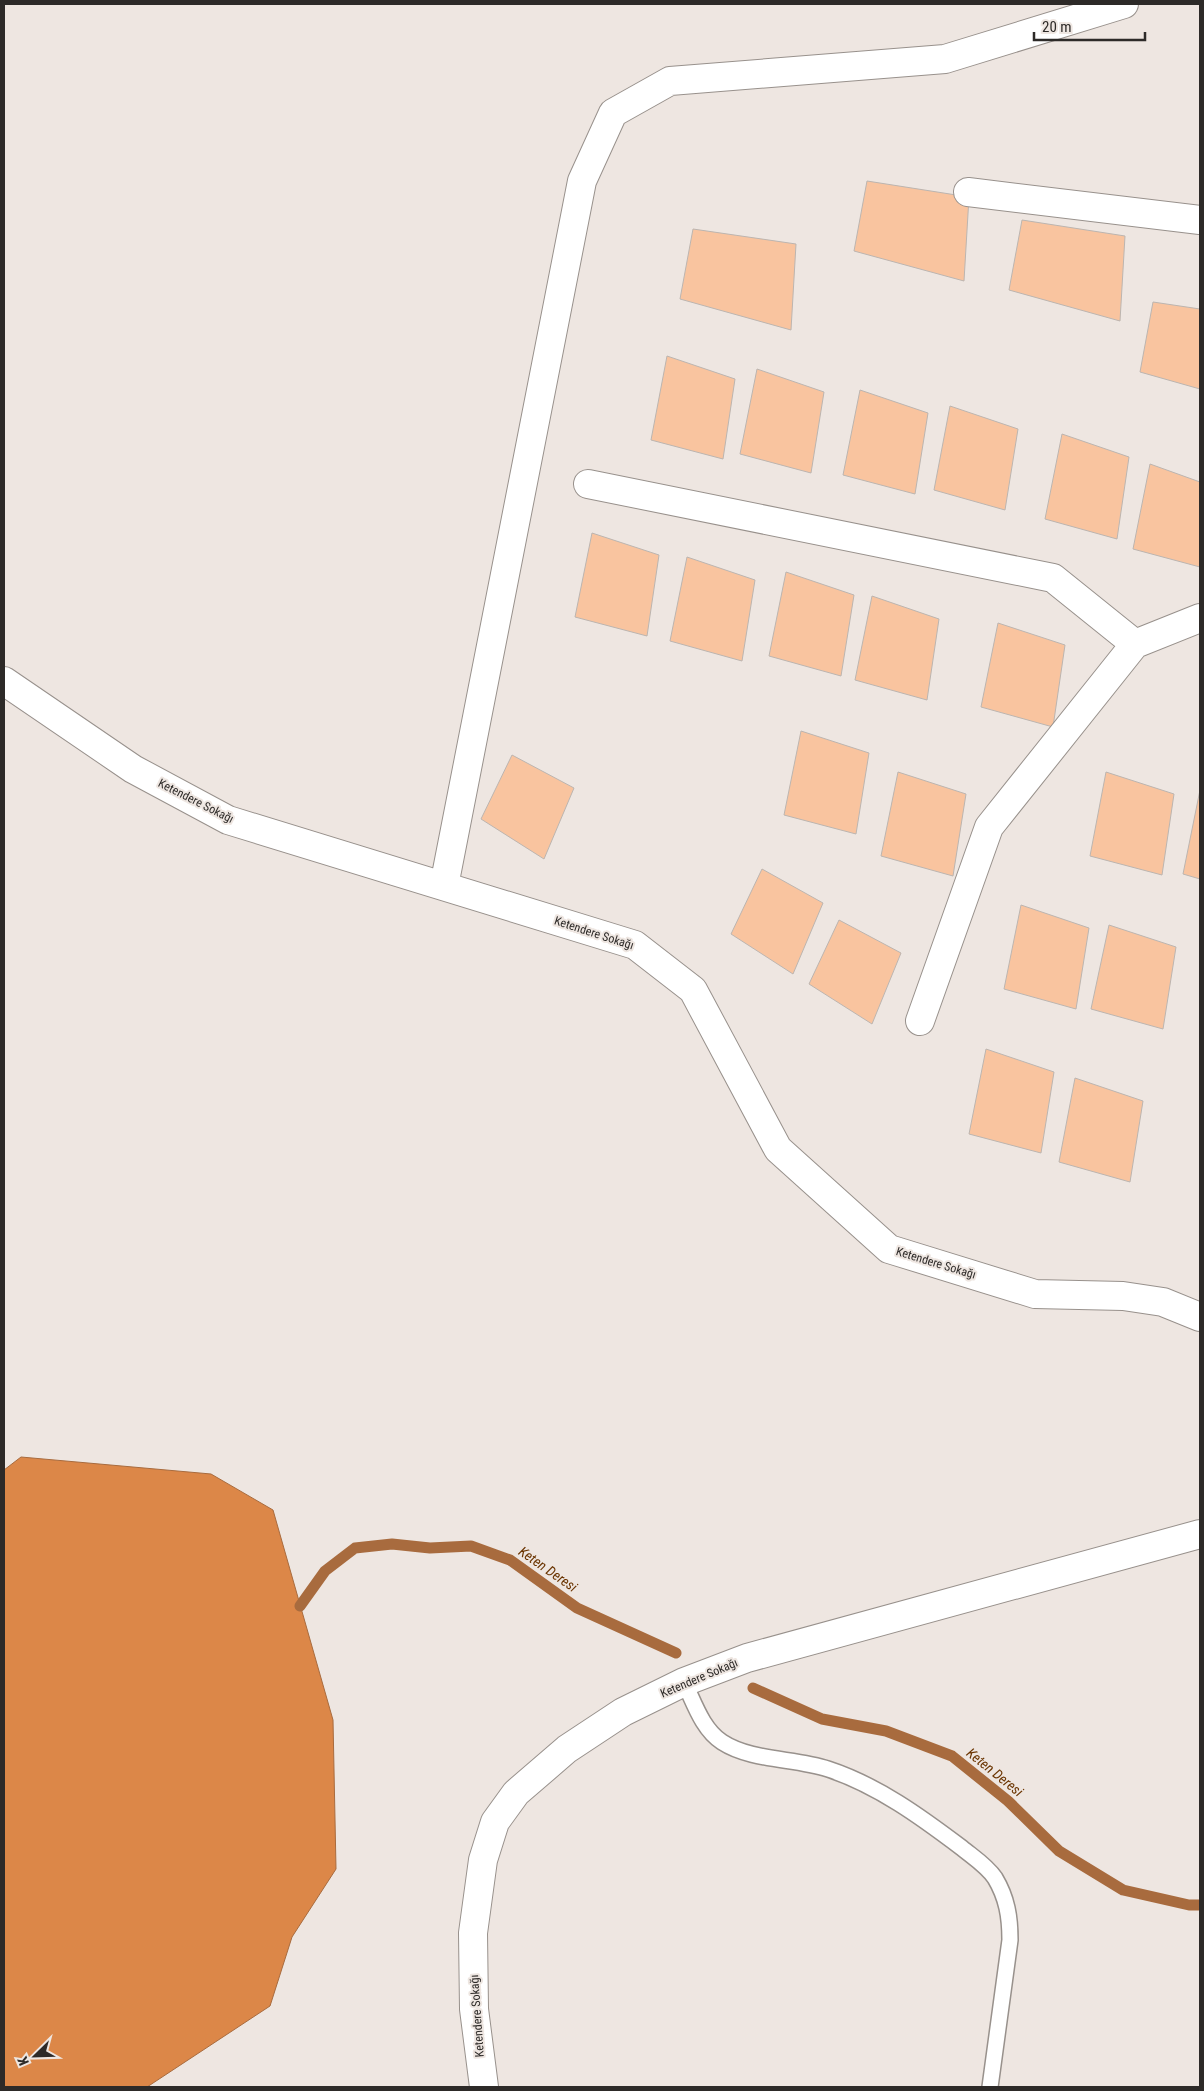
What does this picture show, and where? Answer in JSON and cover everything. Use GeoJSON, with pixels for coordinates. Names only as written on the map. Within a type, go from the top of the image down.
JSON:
{"type":"FeatureCollection","features":[{"type":"Feature","properties":{"kind":"street"},"geometry":{"type":"LineString","coordinates":[[444,886],[582,181],[613,113],[670,81],[945,59],[1124,4]]}},
{"type":"Feature","properties":{"kind":"street"},"geometry":{"type":"LineString","coordinates":[[968,192],[1200,220]]}},
{"type":"Feature","properties":{"kind":"street"},"geometry":{"type":"LineString","coordinates":[[588,484],[1053,578],[1135,644]]}},
{"type":"Feature","properties":{"kind":"street"},"geometry":{"type":"LineString","coordinates":[[920,1021],[989,827],[1135,644],[1200,618]]}},
{"type":"Feature","properties":{"kind":"street","name":"Ketendere Sokağı"},"geometry":{"type":"LineString","coordinates":[[4,681],[133,769],[228,820],[635,945],[693,990],[778,1149],[889,1249],[1035,1294],[1123,1296],[1163,1302],[1200,1317]]}},
{"type":"Feature","properties":{"kind":"street","name":"Ketendere Sokağı"},"geometry":{"type":"LineString","coordinates":[[484,2087],[474,2009],[473,1933],[483,1860],[495,1822],[516,1793],[567,1749],[623,1712],[684,1682],[747,1658],[1200,1534]]}},
{"type":"Feature","properties":{"kind":"lane"},"geometry":{"type":"LineString","coordinates":[[684,1682],[704,1723],[721,1742],[741,1751],[828,1769],[871,1788],[929,1822],[980,1862],[994,1876],[1004,1894],[1010,1916],[1010,1940],[990,2087]]}},
{"type":"Feature","properties":{"kind":"shaded area"},"geometry":{"type":"Polygon","coordinates":[[[21,1457],[211,1474],[273,1510],[333,1720],[336,1869],[292,1937],[270,2006],[147,2087],[4,2087],[4,1470],[21,1457]]]}},
{"type":"Feature","properties":{"kind":"building"},"geometry":{"type":"Polygon","coordinates":[[[867,181],[969,197],[964,281],[854,251],[867,181]]]}},
{"type":"Feature","properties":{"kind":"building"},"geometry":{"type":"Polygon","coordinates":[[[1022,220],[1125,236],[1120,321],[1009,290],[1022,220]]]}},
{"type":"Feature","properties":{"kind":"building"},"geometry":{"type":"Polygon","coordinates":[[[693,229],[796,244],[791,330],[680,299],[693,229]]]}},
{"type":"Feature","properties":{"kind":"building"},"geometry":{"type":"Polygon","coordinates":[[[1153,302],[1200,309],[1200,389],[1140,372],[1153,302]]]}},
{"type":"Feature","properties":{"kind":"building"},"geometry":{"type":"Polygon","coordinates":[[[667,356],[735,379],[723,459],[651,440],[667,356]]]}},
{"type":"Feature","properties":{"kind":"building"},"geometry":{"type":"Polygon","coordinates":[[[757,369],[824,392],[811,473],[740,454],[757,369]]]}},
{"type":"Feature","properties":{"kind":"building"},"geometry":{"type":"Polygon","coordinates":[[[860,390],[928,413],[915,494],[843,475],[860,390]]]}},
{"type":"Feature","properties":{"kind":"building"},"geometry":{"type":"Polygon","coordinates":[[[950,406],[1018,429],[1005,510],[934,490],[950,406]]]}},
{"type":"Feature","properties":{"kind":"building"},"geometry":{"type":"Polygon","coordinates":[[[1062,434],[1129,457],[1117,539],[1045,519],[1062,434]]]}},
{"type":"Feature","properties":{"kind":"building"},"geometry":{"type":"Polygon","coordinates":[[[1150,464],[1200,482],[1200,567],[1133,549],[1150,464]]]}},
{"type":"Feature","properties":{"kind":"building"},"geometry":{"type":"Polygon","coordinates":[[[592,533],[659,555],[647,636],[575,617],[592,533]]]}},
{"type":"Feature","properties":{"kind":"building"},"geometry":{"type":"Polygon","coordinates":[[[687,557],[755,580],[742,661],[670,641],[687,557]]]}},
{"type":"Feature","properties":{"kind":"building"},"geometry":{"type":"Polygon","coordinates":[[[786,572],[854,595],[841,676],[769,656],[786,572]]]}},
{"type":"Feature","properties":{"kind":"building"},"geometry":{"type":"Polygon","coordinates":[[[872,596],[939,619],[927,700],[855,680],[872,596]]]}},
{"type":"Feature","properties":{"kind":"building"},"geometry":{"type":"Polygon","coordinates":[[[998,623],[1065,645],[1053,727],[981,707],[998,623]]]}},
{"type":"Feature","properties":{"kind":"building"},"geometry":{"type":"Polygon","coordinates":[[[801,731],[869,753],[856,834],[784,815],[801,731]]]}},
{"type":"Feature","properties":{"kind":"building"},"geometry":{"type":"Polygon","coordinates":[[[512,755],[574,788],[544,859],[481,819],[512,755]]]}},
{"type":"Feature","properties":{"kind":"building"},"geometry":{"type":"Polygon","coordinates":[[[898,772],[966,794],[953,876],[881,856],[898,772]]]}},
{"type":"Feature","properties":{"kind":"building"},"geometry":{"type":"Polygon","coordinates":[[[1106,772],[1174,794],[1162,875],[1090,856],[1106,772]]]}},
{"type":"Feature","properties":{"kind":"building"},"geometry":{"type":"Polygon","coordinates":[[[1200,790],[1200,879],[1183,874],[1200,790]]]}},
{"type":"Feature","properties":{"kind":"building"},"geometry":{"type":"Polygon","coordinates":[[[762,869],[823,903],[793,974],[731,934],[762,869]]]}},
{"type":"Feature","properties":{"kind":"building"},"geometry":{"type":"Polygon","coordinates":[[[1021,905],[1089,928],[1076,1009],[1004,989],[1021,905]]]}},
{"type":"Feature","properties":{"kind":"building"},"geometry":{"type":"Polygon","coordinates":[[[839,920],[901,953],[872,1024],[809,984],[839,920]]]}},
{"type":"Feature","properties":{"kind":"building"},"geometry":{"type":"Polygon","coordinates":[[[1109,925],[1176,947],[1163,1029],[1091,1009],[1109,925]]]}},
{"type":"Feature","properties":{"kind":"building"},"geometry":{"type":"Polygon","coordinates":[[[986,1049],[1054,1072],[1041,1153],[969,1134],[986,1049]]]}},
{"type":"Feature","properties":{"kind":"building"},"geometry":{"type":"Polygon","coordinates":[[[1075,1078],[1143,1101],[1130,1182],[1059,1162],[1075,1078]]]}},
{"type":"Feature","properties":{"kind":"waterway","name":"Keten Deresi"},"geometry":{"type":"LineString","coordinates":[[300,1606],[325,1571],[355,1548],[392,1544],[430,1548],[471,1546],[510,1560],[577,1608],[676,1653]]}},
{"type":"Feature","properties":{"kind":"waterway","name":"Keten Deresi"},"geometry":{"type":"LineString","coordinates":[[753,1688],[822,1719],[886,1731],[952,1756],[1008,1801],[1059,1851],[1123,1890],[1189,1905],[1200,1905]]}}]}
